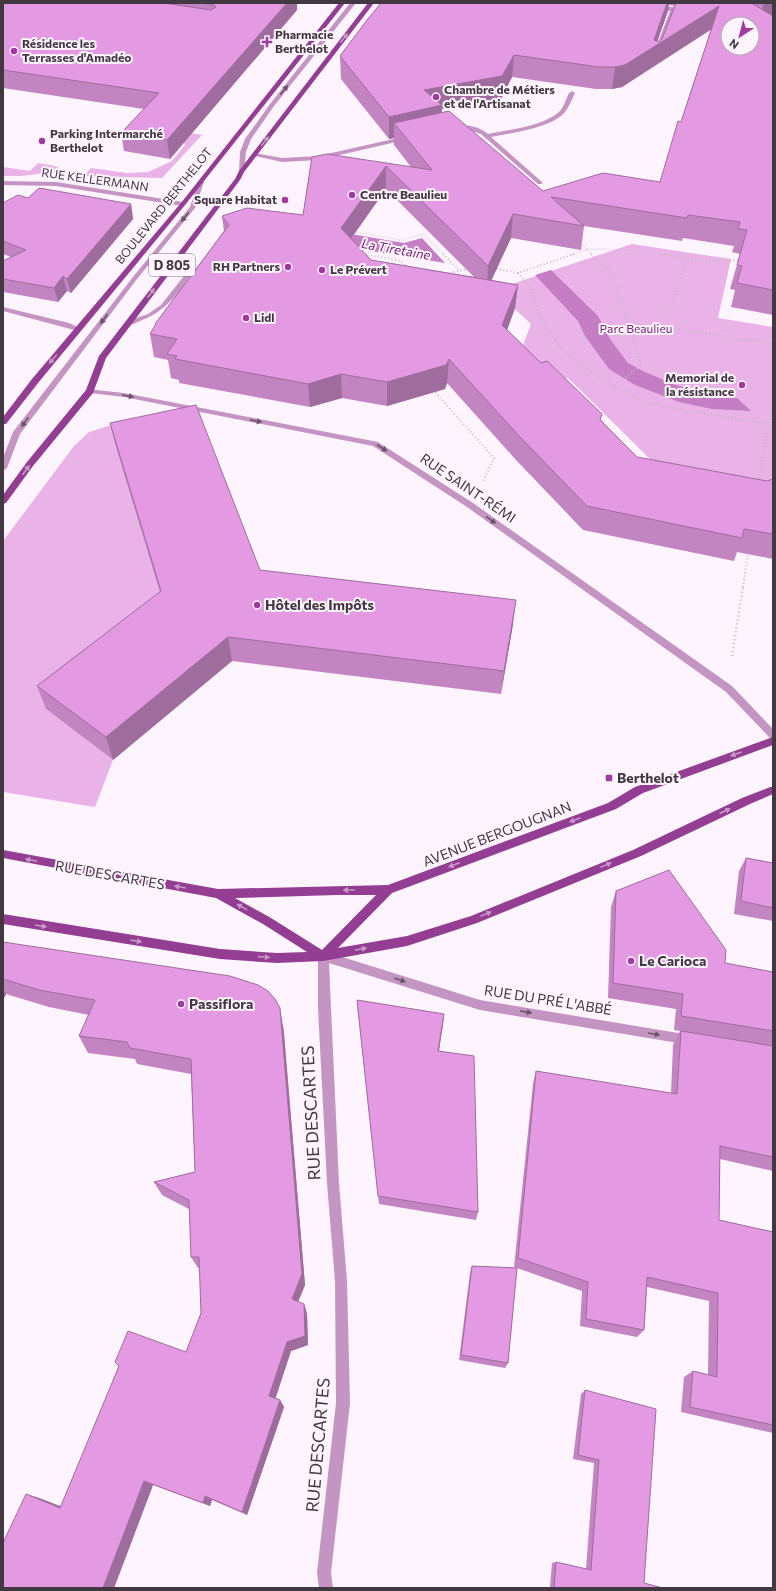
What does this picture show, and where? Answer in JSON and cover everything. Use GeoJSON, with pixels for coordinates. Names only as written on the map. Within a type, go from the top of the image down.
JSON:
{"type":"FeatureCollection","features":[{"type":"Feature","properties":{"kind":"main road","name":"BOULEVARD BERTHELOT"},"geometry":{"type":"LineString","coordinates":[[3,422],[78,329],[201,182],[342,3]]}},
{"type":"Feature","properties":{"kind":"main road","name":"D 805"},"geometry":{"type":"LineString","coordinates":[[3,502],[30,464],[90,391],[102,358],[238,179],[241,172],[371,3]]}},
{"type":"Feature","properties":{"kind":"main road","name":"AVENUE BERGOUGNAN"},"geometry":{"type":"LineString","coordinates":[[218,894],[388,890],[612,806],[639,790],[773,741]]}},
{"type":"Feature","properties":{"kind":"main road"},"geometry":{"type":"LineString","coordinates":[[3,920],[220,954],[277,958],[323,956],[408,941],[473,920],[637,852],[773,790]]}},
{"type":"Feature","properties":{"kind":"main road","name":"RUE DESCARTES"},"geometry":{"type":"LineString","coordinates":[[3,854],[218,894]]}},
{"type":"Feature","properties":{"kind":"main road"},"geometry":{"type":"LineString","coordinates":[[323,956],[388,890]]}},
{"type":"Feature","properties":{"kind":"main road"},"geometry":{"type":"LineString","coordinates":[[218,894],[267,921],[323,956]]}},
{"type":"Feature","properties":{"kind":"street"},"geometry":{"type":"LineString","coordinates":[[241,172],[243,152],[248,139],[272,105],[353,3]]}},
{"type":"Feature","properties":{"kind":"street"},"geometry":{"type":"LineString","coordinates":[[633,3],[696,13]]}},
{"type":"Feature","properties":{"kind":"street"},"geometry":{"type":"LineString","coordinates":[[654,61],[673,10]]}},
{"type":"Feature","properties":{"kind":"street"},"geometry":{"type":"LineString","coordinates":[[488,136],[539,124],[554,118],[562,113],[572,92]]}},
{"type":"Feature","properties":{"kind":"street"},"geometry":{"type":"LineString","coordinates":[[450,129],[463,127],[473,128],[488,136],[540,183]]}},
{"type":"Feature","properties":{"kind":"street"},"geometry":{"type":"LineString","coordinates":[[254,155],[282,160],[318,158],[414,136]]}},
{"type":"Feature","properties":{"kind":"street"},"geometry":{"type":"LineString","coordinates":[[3,468],[16,434],[135,278],[193,207],[201,182]]}},
{"type":"Feature","properties":{"kind":"street","name":"RUE KELLERMANN"},"geometry":{"type":"LineString","coordinates":[[3,183],[56,184],[183,204]]}},
{"type":"Feature","properties":{"kind":"street"},"geometry":{"type":"LineString","coordinates":[[128,324],[150,315],[163,306],[189,273]]}},
{"type":"Feature","properties":{"kind":"street"},"geometry":{"type":"LineString","coordinates":[[3,309],[66,324],[78,329]]}},
{"type":"Feature","properties":{"kind":"street","name":"RUE SAINT-RÉMI"},"geometry":{"type":"LineString","coordinates":[[90,391],[130,396],[375,444],[470,505],[729,688],[773,735]]}},
{"type":"Feature","properties":{"kind":"street","name":"RUE DU PRÉ L'ABBÉ"},"geometry":{"type":"LineString","coordinates":[[323,956],[480,1005],[704,1042]]}},
{"type":"Feature","properties":{"kind":"street","name":"RUE DESCARTES"},"geometry":{"type":"LineString","coordinates":[[323,956],[324,1008],[333,1183],[341,1281],[343,1403],[324,1573],[326,1588]]}},
{"type":"Feature","properties":{"kind":"path"},"geometry":{"type":"LineString","coordinates":[[349,231],[402,240]]}},
{"type":"Feature","properties":{"kind":"path"},"geometry":{"type":"LineString","coordinates":[[401,272],[408,270],[402,261],[357,253],[423,234],[460,271]]}},
{"type":"Feature","properties":{"kind":"path"},"geometry":{"type":"LineString","coordinates":[[575,239],[612,274],[618,288],[641,366],[613,386]]}},
{"type":"Feature","properties":{"kind":"path"},"geometry":{"type":"LineString","coordinates":[[492,268],[518,273],[586,249],[642,250],[708,261],[746,260]]}},
{"type":"Feature","properties":{"kind":"path"},"geometry":{"type":"LineString","coordinates":[[686,257],[667,326],[773,344]]}},
{"type":"Feature","properties":{"kind":"path"},"geometry":{"type":"LineString","coordinates":[[441,276],[472,267]]}},
{"type":"Feature","properties":{"kind":"path"},"geometry":{"type":"LineString","coordinates":[[518,273],[532,290],[541,321],[564,352],[604,381],[653,404],[689,412],[725,416],[768,424]]}},
{"type":"Feature","properties":{"kind":"path"},"geometry":{"type":"LineString","coordinates":[[429,385],[494,458],[470,505]]}},
{"type":"Feature","properties":{"kind":"path"},"geometry":{"type":"LineString","coordinates":[[758,486],[768,424],[773,409]]}},
{"type":"Feature","properties":{"kind":"path"},"geometry":{"type":"LineString","coordinates":[[729,688],[730,664],[749,547]]}},
{"type":"Feature","properties":{"kind":"green space"},"geometry":{"type":"Polygon","coordinates":[[[166,129],[202,135],[162,178],[87,176],[87,172],[91,168],[127,173],[148,172],[172,161],[185,145],[180,135],[166,129]]]}},
{"type":"Feature","properties":{"kind":"green space"},"geometry":{"type":"Polygon","coordinates":[[[38,163],[59,168],[55,172],[21,176],[3,176],[3,167],[30,171],[38,163]]]}},
{"type":"Feature","properties":{"kind":"green space","name":"Parc Beaulieu"},"geometry":{"type":"Polygon","coordinates":[[[632,244],[731,259],[718,318],[773,327],[773,483],[653,462],[568,378],[544,385],[510,380],[531,324],[494,290],[632,244]]]}},
{"type":"Feature","properties":{"kind":"green space"},"geometry":{"type":"Polygon","coordinates":[[[118,423],[167,615],[46,709],[113,760],[95,807],[3,792],[3,541],[74,446],[89,432],[118,423]]]}},
{"type":"Feature","properties":{"kind":"water","name":"La Tiretaine"},"geometry":{"type":"Polygon","coordinates":[[[345,233],[404,243],[422,238],[445,263],[403,256],[398,251],[387,254],[361,249],[345,233]]]}},
{"type":"Feature","properties":{"kind":"water"},"geometry":{"type":"Polygon","coordinates":[[[551,270],[598,316],[610,339],[628,363],[673,384],[708,395],[737,398],[751,411],[712,409],[679,402],[635,385],[609,369],[585,336],[578,321],[535,275],[551,270]]]}},
{"type":"Feature","properties":{"kind":"building"},"geometry":{"type":"Polygon","coordinates":[[[3,3],[164,3],[211,10],[216,7],[214,5],[201,3],[287,3],[167,140],[121,133],[159,93],[3,70],[3,3]]]}},
{"type":"Feature","properties":{"kind":"building"},"geometry":{"type":"Polygon","coordinates":[[[381,3],[667,3],[654,40],[659,42],[662,39],[676,3],[751,3],[773,16],[773,290],[737,283],[742,266],[737,265],[747,230],[738,229],[740,222],[688,215],[687,218],[551,197],[584,226],[513,214],[488,266],[386,166],[341,228],[371,260],[518,285],[502,325],[541,363],[547,361],[602,414],[600,420],[637,457],[767,481],[773,479],[773,534],[744,529],[742,538],[587,506],[520,437],[449,359],[446,365],[387,382],[341,374],[308,384],[175,359],[177,356],[167,354],[177,339],[150,334],[155,324],[229,225],[222,216],[247,208],[303,215],[312,157],[327,154],[432,170],[394,123],[449,111],[543,191],[603,173],[660,182],[678,121],[681,122],[719,6],[625,65],[615,67],[599,67],[514,55],[502,76],[424,90],[442,105],[389,117],[340,56],[381,3]]]}},
{"type":"Feature","properties":{"kind":"building"},"geometry":{"type":"Polygon","coordinates":[[[39,188],[131,204],[67,279],[63,276],[54,288],[3,279],[3,261],[26,250],[3,241],[3,203],[18,195],[28,198],[39,188]]]}},
{"type":"Feature","properties":{"kind":"building","name":"Hôtel des Impôts"},"geometry":{"type":"Polygon","coordinates":[[[196,405],[260,570],[516,600],[504,671],[228,637],[106,737],[37,686],[161,591],[110,423],[196,405]]]}},
{"type":"Feature","properties":{"kind":"building"},"geometry":{"type":"Polygon","coordinates":[[[746,858],[773,863],[773,908],[741,901],[746,858]]]}},
{"type":"Feature","properties":{"kind":"building"},"geometry":{"type":"Polygon","coordinates":[[[669,870],[726,950],[725,963],[773,972],[773,1031],[681,1016],[683,994],[613,983],[616,891],[669,870]]]}},
{"type":"Feature","properties":{"kind":"building"},"geometry":{"type":"Polygon","coordinates":[[[3,942],[230,976],[258,985],[268,991],[280,1008],[302,1274],[292,1299],[304,1304],[305,1336],[287,1342],[269,1396],[280,1400],[242,1512],[205,1496],[203,1503],[144,1481],[103,1588],[3,1588],[3,1543],[26,1494],[60,1508],[119,1366],[115,1362],[128,1331],[186,1352],[201,1313],[199,1257],[191,1257],[189,1200],[154,1182],[195,1172],[191,1059],[130,1048],[127,1042],[79,1036],[95,1000],[39,990],[3,979],[3,942]]]}},
{"type":"Feature","properties":{"kind":"building"},"geometry":{"type":"Polygon","coordinates":[[[357,1000],[444,1014],[438,1051],[474,1056],[478,1212],[378,1196],[357,1000]]]}},
{"type":"Feature","properties":{"kind":"building"},"geometry":{"type":"Polygon","coordinates":[[[681,1031],[773,1046],[773,1157],[720,1146],[719,1220],[773,1232],[773,1425],[690,1407],[693,1371],[717,1377],[718,1293],[647,1277],[644,1330],[586,1319],[588,1282],[518,1258],[536,1071],[677,1094],[681,1031]]]}},
{"type":"Feature","properties":{"kind":"building"},"geometry":{"type":"Polygon","coordinates":[[[472,1266],[517,1268],[508,1363],[461,1355],[472,1266]]]}},
{"type":"Feature","properties":{"kind":"building"},"geometry":{"type":"Polygon","coordinates":[[[585,1390],[656,1409],[644,1583],[663,1588],[554,1588],[556,1562],[591,1570],[599,1460],[578,1455],[585,1390]]]}},
{"type":"Feature","properties":{"kind":"place","name":"Pharmacie Berthelot"},"geometry":{"type":"Point","coordinates":[267,42]}},
{"type":"Feature","properties":{"kind":"place","name":"Résidence les Terrasses d'Amadéo"},"geometry":{"type":"Point","coordinates":[14,51]}},
{"type":"Feature","properties":{"kind":"place","name":"Chambre de Métiers et de l'Artisanat"},"geometry":{"type":"Point","coordinates":[436,97]}},
{"type":"Feature","properties":{"kind":"place","name":"Parking Intermarché Berthelot"},"geometry":{"type":"Point","coordinates":[42,141]}},
{"type":"Feature","properties":{"kind":"place","name":"Centre Beaulieu"},"geometry":{"type":"Point","coordinates":[352,195]}},
{"type":"Feature","properties":{"kind":"place","name":"Square Habitat"},"geometry":{"type":"Point","coordinates":[285,200]}},
{"type":"Feature","properties":{"kind":"place","name":"RH Partners"},"geometry":{"type":"Point","coordinates":[288,267]}},
{"type":"Feature","properties":{"kind":"place","name":"Le Prévert"},"geometry":{"type":"Point","coordinates":[322,270]}},
{"type":"Feature","properties":{"kind":"place","name":"Lidl"},"geometry":{"type":"Point","coordinates":[246,318]}},
{"type":"Feature","properties":{"kind":"place","name":"Memorial de la résistance"},"geometry":{"type":"Point","coordinates":[742,385]}},
{"type":"Feature","properties":{"kind":"place","name":"Hôtel des Impôts"},"geometry":{"type":"Point","coordinates":[257,605]}},
{"type":"Feature","properties":{"kind":"place","name":"Berthelot"},"geometry":{"type":"Point","coordinates":[609,778]}},
{"type":"Feature","properties":{"kind":"place","name":"Le Carioca"},"geometry":{"type":"Point","coordinates":[631,961]}},
{"type":"Feature","properties":{"kind":"place","name":"Passiflora"},"geometry":{"type":"Point","coordinates":[181,1004]}}]}
